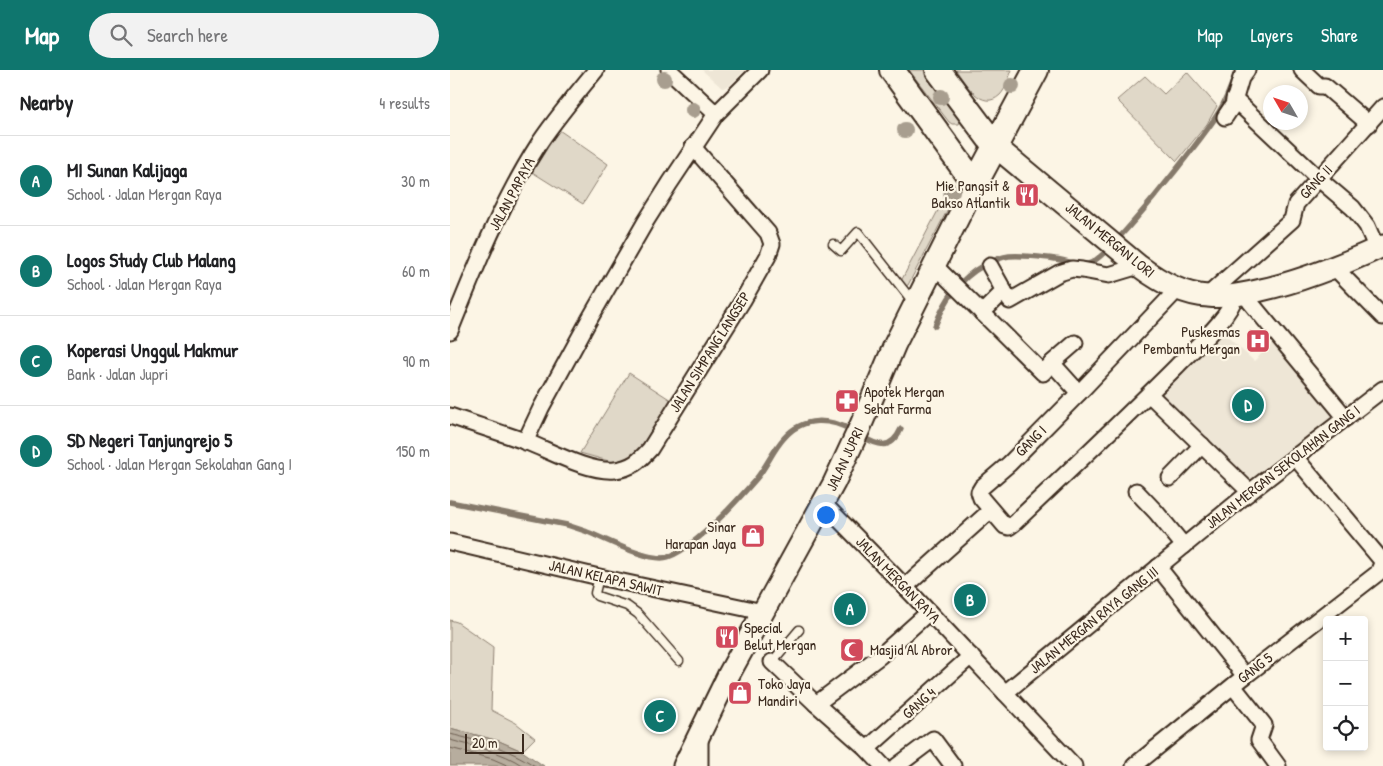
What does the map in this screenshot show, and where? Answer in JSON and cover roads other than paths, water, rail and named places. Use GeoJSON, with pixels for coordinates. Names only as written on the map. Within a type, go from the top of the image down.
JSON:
{"type":"FeatureCollection","features":[{"type":"Feature","properties":{"kind":"main road"},"geometry":{"type":"LineString","coordinates":[[892,70],[975,184]]}},
{"type":"Feature","properties":{"kind":"main road"},"geometry":{"type":"LineString","coordinates":[[938,70],[995,146]]}},
{"type":"Feature","properties":{"kind":"main road","name":"JALAN JUPRI"},"geometry":{"type":"LineString","coordinates":[[684,766],[729,674],[823,503],[857,434],[889,357],[934,265],[1036,70]]}},
{"type":"Feature","properties":{"kind":"main road","name":"JALAN MERGAN LORI"},"geometry":{"type":"LineString","coordinates":[[995,146],[1139,266],[1178,289],[1208,296],[1240,295],[1285,285],[1380,247]]}},
{"type":"Feature","properties":{"kind":"street","name":"JALAN PAPAYA"},"geometry":{"type":"LineString","coordinates":[[450,330],[488,240],[514,187],[541,142],[571,100],[596,70]]}},
{"type":"Feature","properties":{"kind":"street"},"geometry":{"type":"LineString","coordinates":[[669,70],[716,114]]}},
{"type":"Feature","properties":{"kind":"street"},"geometry":{"type":"LineString","coordinates":[[525,442],[541,408],[646,220],[716,114],[760,70]]}},
{"type":"Feature","properties":{"kind":"street"},"geometry":{"type":"LineString","coordinates":[[1225,117],[1233,105],[1241,78],[1247,70]]}},
{"type":"Feature","properties":{"kind":"street"},"geometry":{"type":"LineString","coordinates":[[1302,70],[1319,86],[1325,86],[1369,124]]}},
{"type":"Feature","properties":{"kind":"street"},"geometry":{"type":"LineString","coordinates":[[1234,99],[1319,179],[1353,208],[1380,247]]}},
{"type":"Feature","properties":{"kind":"street","name":"GANG II"},"geometry":{"type":"LineString","coordinates":[[1208,296],[1292,220],[1296,204],[1383,107]]}},
{"type":"Feature","properties":{"kind":"street","name":"JALAN SIMPANG LANGSEP"},"geometry":{"type":"LineString","coordinates":[[450,416],[602,470],[614,470],[639,462],[650,449],[743,300],[768,256],[772,244],[768,233],[693,147]]}},
{"type":"Feature","properties":{"kind":"street"},"geometry":{"type":"LineString","coordinates":[[934,265],[1043,373],[1075,343]]}},
{"type":"Feature","properties":{"kind":"street"},"geometry":{"type":"LineString","coordinates":[[990,266],[1010,301],[1059,273],[1072,269],[1109,275],[1139,266]]}},
{"type":"Feature","properties":{"kind":"street"},"geometry":{"type":"LineString","coordinates":[[1334,266],[1383,317]]}},
{"type":"Feature","properties":{"kind":"street","name":"GANG I"},"geometry":{"type":"LineString","coordinates":[[1149,394],[1009,527],[981,498],[979,492],[982,486],[1008,464],[1079,393],[1178,289]]}},
{"type":"Feature","properties":{"kind":"street"},"geometry":{"type":"LineString","coordinates":[[982,313],[1004,291]]}},
{"type":"Feature","properties":{"kind":"street"},"geometry":{"type":"LineString","coordinates":[[1250,492],[1149,394],[1214,328],[1240,295],[1251,303],[1346,418]]}},
{"type":"Feature","properties":{"kind":"street"},"geometry":{"type":"LineString","coordinates":[[1052,364],[1079,393]]}},
{"type":"Feature","properties":{"kind":"street","name":"JALAN MERGAN SEKOLAHAN GANG I"},"geometry":{"type":"LineString","coordinates":[[1184,546],[1250,492],[1383,389]]}},
{"type":"Feature","properties":{"kind":"street"},"geometry":{"type":"LineString","coordinates":[[1170,478],[1202,445]]}},
{"type":"Feature","properties":{"kind":"street"},"geometry":{"type":"LineString","coordinates":[[1295,457],[1382,565]]}},
{"type":"Feature","properties":{"kind":"street"},"geometry":{"type":"LineString","coordinates":[[1136,491],[1184,546]]}},
{"type":"Feature","properties":{"kind":"street","name":"JALAN MERGAN RAYA"},"geometry":{"type":"LineString","coordinates":[[823,503],[971,656],[1073,766]]}},
{"type":"Feature","properties":{"kind":"street"},"geometry":{"type":"LineString","coordinates":[[905,587],[991,510]]}},
{"type":"Feature","properties":{"kind":"street","name":"JALAN KELAPA SAWIT"},"geometry":{"type":"LineString","coordinates":[[450,542],[599,577],[763,612]]}},
{"type":"Feature","properties":{"kind":"street","name":"JALAN MERGAN RAYA GANG III"},"geometry":{"type":"LineString","coordinates":[[1005,693],[1184,546]]}},
{"type":"Feature","properties":{"kind":"street","name":"GANG 5"},"geometry":{"type":"LineString","coordinates":[[1134,766],[1382,565]]}},
{"type":"Feature","properties":{"kind":"street"},"geometry":{"type":"LineString","coordinates":[[1158,567],[1245,676]]}},
{"type":"Feature","properties":{"kind":"street"},"geometry":{"type":"LineString","coordinates":[[816,704],[880,656],[929,612]]}},
{"type":"Feature","properties":{"kind":"street","name":"GANG 4"},"geometry":{"type":"LineString","coordinates":[[867,749],[971,656]]}},
{"type":"Feature","properties":{"kind":"street"},"geometry":{"type":"LineString","coordinates":[[772,662],[883,766]]}},
{"type":"Feature","properties":{"kind":"street"},"geometry":{"type":"LineString","coordinates":[[1233,686],[1264,725],[1260,740],[1278,766]]}},
{"type":"Feature","properties":{"kind":"street"},"geometry":{"type":"LineString","coordinates":[[700,766],[701,731]]}},
{"type":"Feature","properties":{"kind":"street"},"geometry":{"type":"LineString","coordinates":[[897,766],[933,739],[953,766]]}},
{"type":"Feature","properties":{"kind":"lane"},"geometry":{"type":"LineString","coordinates":[[833,244],[841,252],[858,232],[915,304]]}},
{"type":"Feature","properties":{"kind":"lane"},"geometry":{"type":"LineString","coordinates":[[599,577],[597,596],[627,606],[638,614],[679,661]]}},
{"type":"Feature","properties":{"kind":"lane"},"geometry":{"type":"LineString","coordinates":[[772,662],[799,630]]}},
{"type":"Feature","properties":{"kind":"water"},"geometry":{"type":"Polygon","coordinates":[[[450,728],[499,741],[522,751],[544,766],[450,766],[450,728]]]}},
{"type":"Feature","properties":{"kind":"waterway"},"geometry":{"type":"LineString","coordinates":[[935,326],[943,307],[960,284],[984,265],[1002,257],[1050,258],[1076,264],[1088,264],[1099,258],[1156,195],[1210,125],[1224,102],[1237,70]]}},
{"type":"Feature","properties":{"kind":"waterway"},"geometry":{"type":"LineString","coordinates":[[450,502],[567,525],[638,553],[660,558],[668,557],[691,544],[727,511],[756,479],[780,443],[791,431],[817,421],[835,424],[853,431]]}},
{"type":"Feature","properties":{"kind":"waterway"},"geometry":{"type":"LineString","coordinates":[[861,436],[878,444],[888,444],[893,441],[901,429]]}},
{"type":"Feature","properties":{"kind":"place","name":"Mie Pangsit & Bakso Atlantik"},"geometry":{"type":"Point","coordinates":[1027,195]}},
{"type":"Feature","properties":{"kind":"place","name":"Puskesmas Pembantu Mergan"},"geometry":{"type":"Point","coordinates":[1258,341]}},
{"type":"Feature","properties":{"kind":"place","name":"Apotek Mergan Sehat Farma"},"geometry":{"type":"Point","coordinates":[847,401]}},
{"type":"Feature","properties":{"kind":"place","name":"SD Negeri Tanjungrejo 5"},"geometry":{"type":"Point","coordinates":[1248,405]}},
{"type":"Feature","properties":{"kind":"place","name":"Sinar Harapan Jaya"},"geometry":{"type":"Point","coordinates":[753,536]}},
{"type":"Feature","properties":{"kind":"place","name":"Logos Study Club Malang"},"geometry":{"type":"Point","coordinates":[970,600]}},
{"type":"Feature","properties":{"kind":"place","name":"MI Sunan Kalijaga"},"geometry":{"type":"Point","coordinates":[850,609]}},
{"type":"Feature","properties":{"kind":"place","name":"Special Belut Mergan"},"geometry":{"type":"Point","coordinates":[727,637]}},
{"type":"Feature","properties":{"kind":"place","name":"Masjid Al Abror"},"geometry":{"type":"Point","coordinates":[852,650]}},
{"type":"Feature","properties":{"kind":"place","name":"Toko Jaya Mandiri"},"geometry":{"type":"Point","coordinates":[740,693]}},
{"type":"Feature","properties":{"kind":"place","name":"Koperasi Unggul Makmur"},"geometry":{"type":"Point","coordinates":[660,716]}}]}
